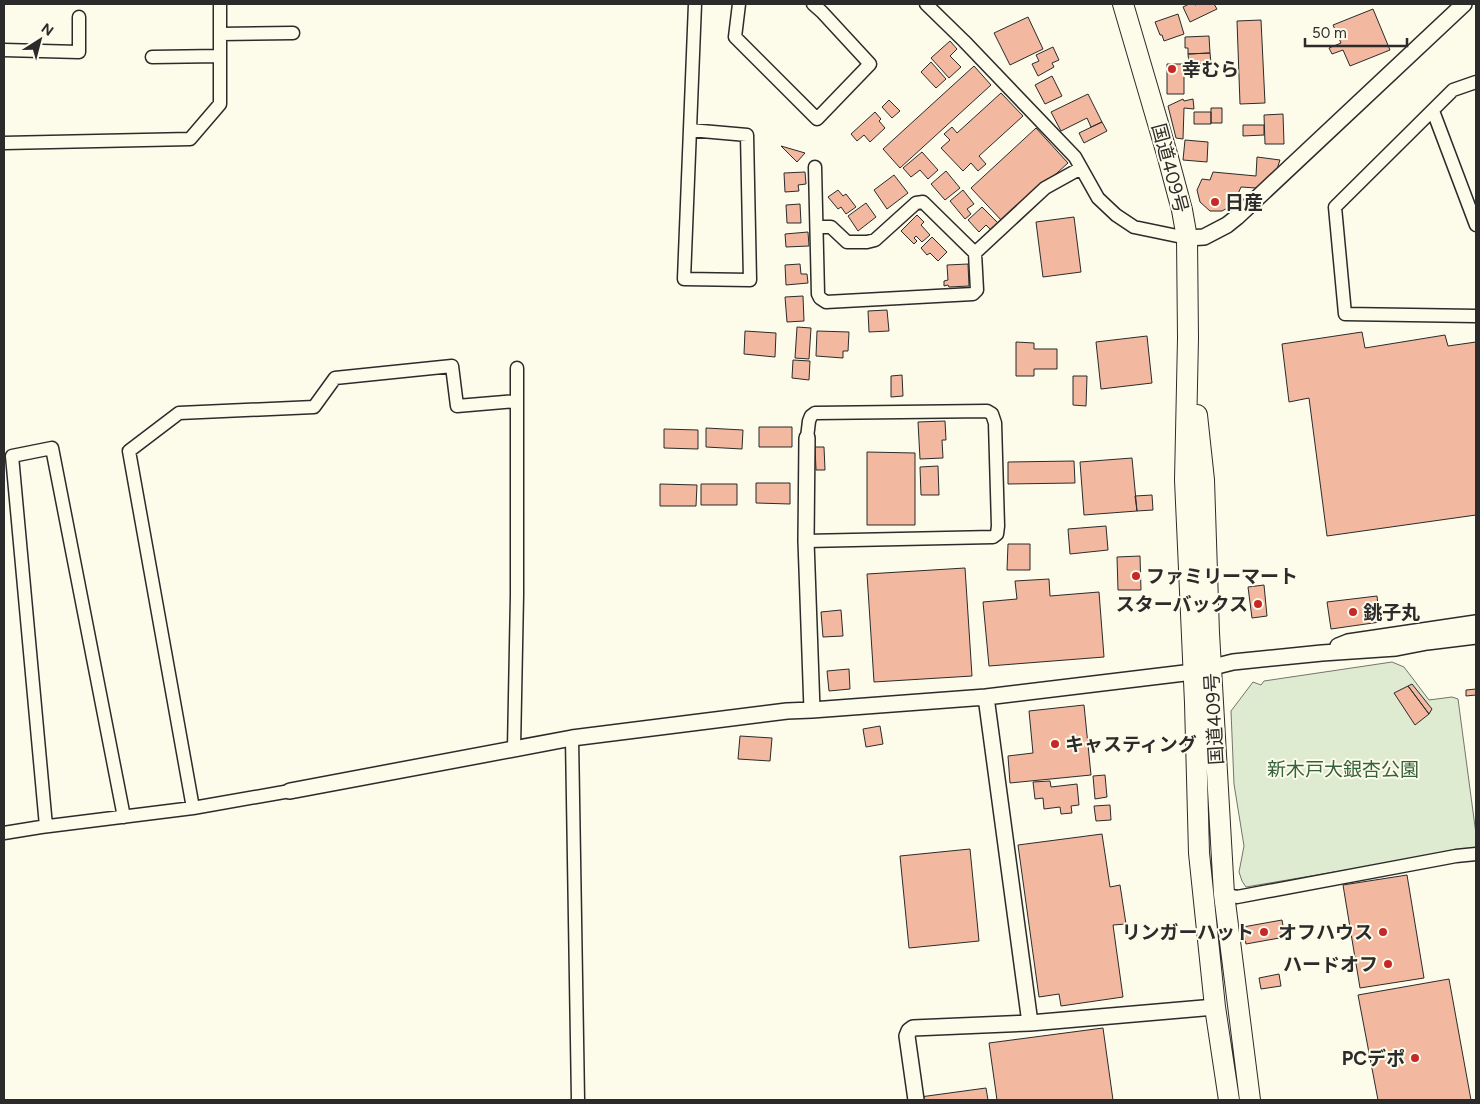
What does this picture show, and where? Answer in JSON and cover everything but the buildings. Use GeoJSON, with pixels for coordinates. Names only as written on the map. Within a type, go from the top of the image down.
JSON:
{"type":"FeatureCollection","features":[{"type":"Feature","properties":{"kind":"highway","name":"国道409号"},"geometry":{"type":"LineString","coordinates":[[1123,4],[1167,154],[1182,210],[1187,238],[1188,338],[1204,480],[1199,853],[1215,1008],[1229,1100]]}},
{"type":"Feature","properties":{"kind":"highway","name":"国道409号"},"geometry":{"type":"LineString","coordinates":[[1202,670],[1224,894],[1250,1100]]}},
{"type":"Feature","properties":{"kind":"street"},"geometry":{"type":"LineString","coordinates":[[4,143],[190,138],[220,104],[220,4]]}},
{"type":"Feature","properties":{"kind":"street"},"geometry":{"type":"LineString","coordinates":[[690,130],[747,135],[750,280],[684,279],[695,4]]}},
{"type":"Feature","properties":{"kind":"street"},"geometry":{"type":"LineString","coordinates":[[738,4],[735,38],[817,119],[870,64],[822,6]]}},
{"type":"Feature","properties":{"kind":"street"},"geometry":{"type":"LineString","coordinates":[[926,4],[964,40],[1075,157],[1098,198],[1116,216],[1134,227],[1187,238],[1204,237],[1237,218],[1464,4]]}},
{"type":"Feature","properties":{"kind":"street"},"geometry":{"type":"LineString","coordinates":[[4,50],[79,52],[79,17]]}},
{"type":"Feature","properties":{"kind":"street"},"geometry":{"type":"LineString","coordinates":[[220,34],[293,32]]}},
{"type":"Feature","properties":{"kind":"street"},"geometry":{"type":"LineString","coordinates":[[152,57],[220,56]]}},
{"type":"Feature","properties":{"kind":"street"},"geometry":{"type":"LineString","coordinates":[[1476,82],[1453,90],[1335,207],[1344,314],[1476,316]]}},
{"type":"Feature","properties":{"kind":"street"},"geometry":{"type":"LineString","coordinates":[[1433,111],[1476,225]]}},
{"type":"Feature","properties":{"kind":"street"},"geometry":{"type":"LineString","coordinates":[[815,167],[818,294],[820,298],[826,302],[973,294],[978,290],[974,253],[924,202],[916,203],[875,240],[867,242],[847,242],[831,227],[817,227]]}},
{"type":"Feature","properties":{"kind":"street"},"geometry":{"type":"LineString","coordinates":[[974,253],[1045,188],[1081,168]]}},
{"type":"Feature","properties":{"kind":"street"},"geometry":{"type":"LineString","coordinates":[[193,808],[129,451],[179,413],[314,407],[335,378],[452,366],[457,406],[517,400]]}},
{"type":"Feature","properties":{"kind":"street"},"geometry":{"type":"LineString","coordinates":[[514,748],[517,586],[517,368]]}},
{"type":"Feature","properties":{"kind":"street"},"geometry":{"type":"LineString","coordinates":[[806,541],[993,537],[998,526],[995,423],[992,414],[987,411],[815,414],[811,416],[807,438],[806,541],[812,710]]}},
{"type":"Feature","properties":{"kind":"street"},"geometry":{"type":"LineString","coordinates":[[46,826],[12,456],[52,448],[124,817]]}},
{"type":"Feature","properties":{"kind":"street"},"geometry":{"type":"LineString","coordinates":[[1322,653],[1348,642],[1476,623]]}},
{"type":"Feature","properties":{"kind":"street"},"geometry":{"type":"LineString","coordinates":[[4,833],[193,808],[572,738],[787,711],[986,696],[1202,670],[1233,662],[1396,648],[1476,636]]}},
{"type":"Feature","properties":{"kind":"street"},"geometry":{"type":"LineString","coordinates":[[986,696],[1030,1022]]}},
{"type":"Feature","properties":{"kind":"street"},"geometry":{"type":"LineString","coordinates":[[572,738],[578,1100]]}},
{"type":"Feature","properties":{"kind":"street"},"geometry":{"type":"LineString","coordinates":[[1224,894],[1237,897],[1456,856],[1476,854]]}},
{"type":"Feature","properties":{"kind":"street"},"geometry":{"type":"LineString","coordinates":[[916,1100],[907,1036],[913,1028],[1030,1022],[1215,1008]]}},
{"type":"Feature","properties":{"kind":"green space","name":"新木戸大銀杏公園"},"geometry":{"type":"Polygon","coordinates":[[[1392,662],[1404,667],[1429,700],[1452,697],[1458,699],[1476,834],[1476,848],[1246,887],[1239,872],[1244,846],[1234,784],[1231,711],[1253,682],[1261,685],[1264,681],[1392,662]]]}},
{"type":"Feature","properties":{"kind":"place","name":"幸むら"},"geometry":{"type":"Point","coordinates":[1172,69]}},
{"type":"Feature","properties":{"kind":"place","name":"日産"},"geometry":{"type":"Point","coordinates":[1215,202]}},
{"type":"Feature","properties":{"kind":"place","name":"ファミリーマート"},"geometry":{"type":"Point","coordinates":[1136,576]}},
{"type":"Feature","properties":{"kind":"place","name":"スターバックス"},"geometry":{"type":"Point","coordinates":[1258,604]}},
{"type":"Feature","properties":{"kind":"place","name":"銚子丸"},"geometry":{"type":"Point","coordinates":[1353,612]}},
{"type":"Feature","properties":{"kind":"place","name":"キャスティング"},"geometry":{"type":"Point","coordinates":[1055,744]}},
{"type":"Feature","properties":{"kind":"place","name":"リンガーハット"},"geometry":{"type":"Point","coordinates":[1264,932]}},
{"type":"Feature","properties":{"kind":"place","name":"オフハウス"},"geometry":{"type":"Point","coordinates":[1383,932]}},
{"type":"Feature","properties":{"kind":"place","name":"ハードオフ"},"geometry":{"type":"Point","coordinates":[1388,964]}},
{"type":"Feature","properties":{"kind":"place","name":"PCデポ"},"geometry":{"type":"Point","coordinates":[1415,1058]}}]}
